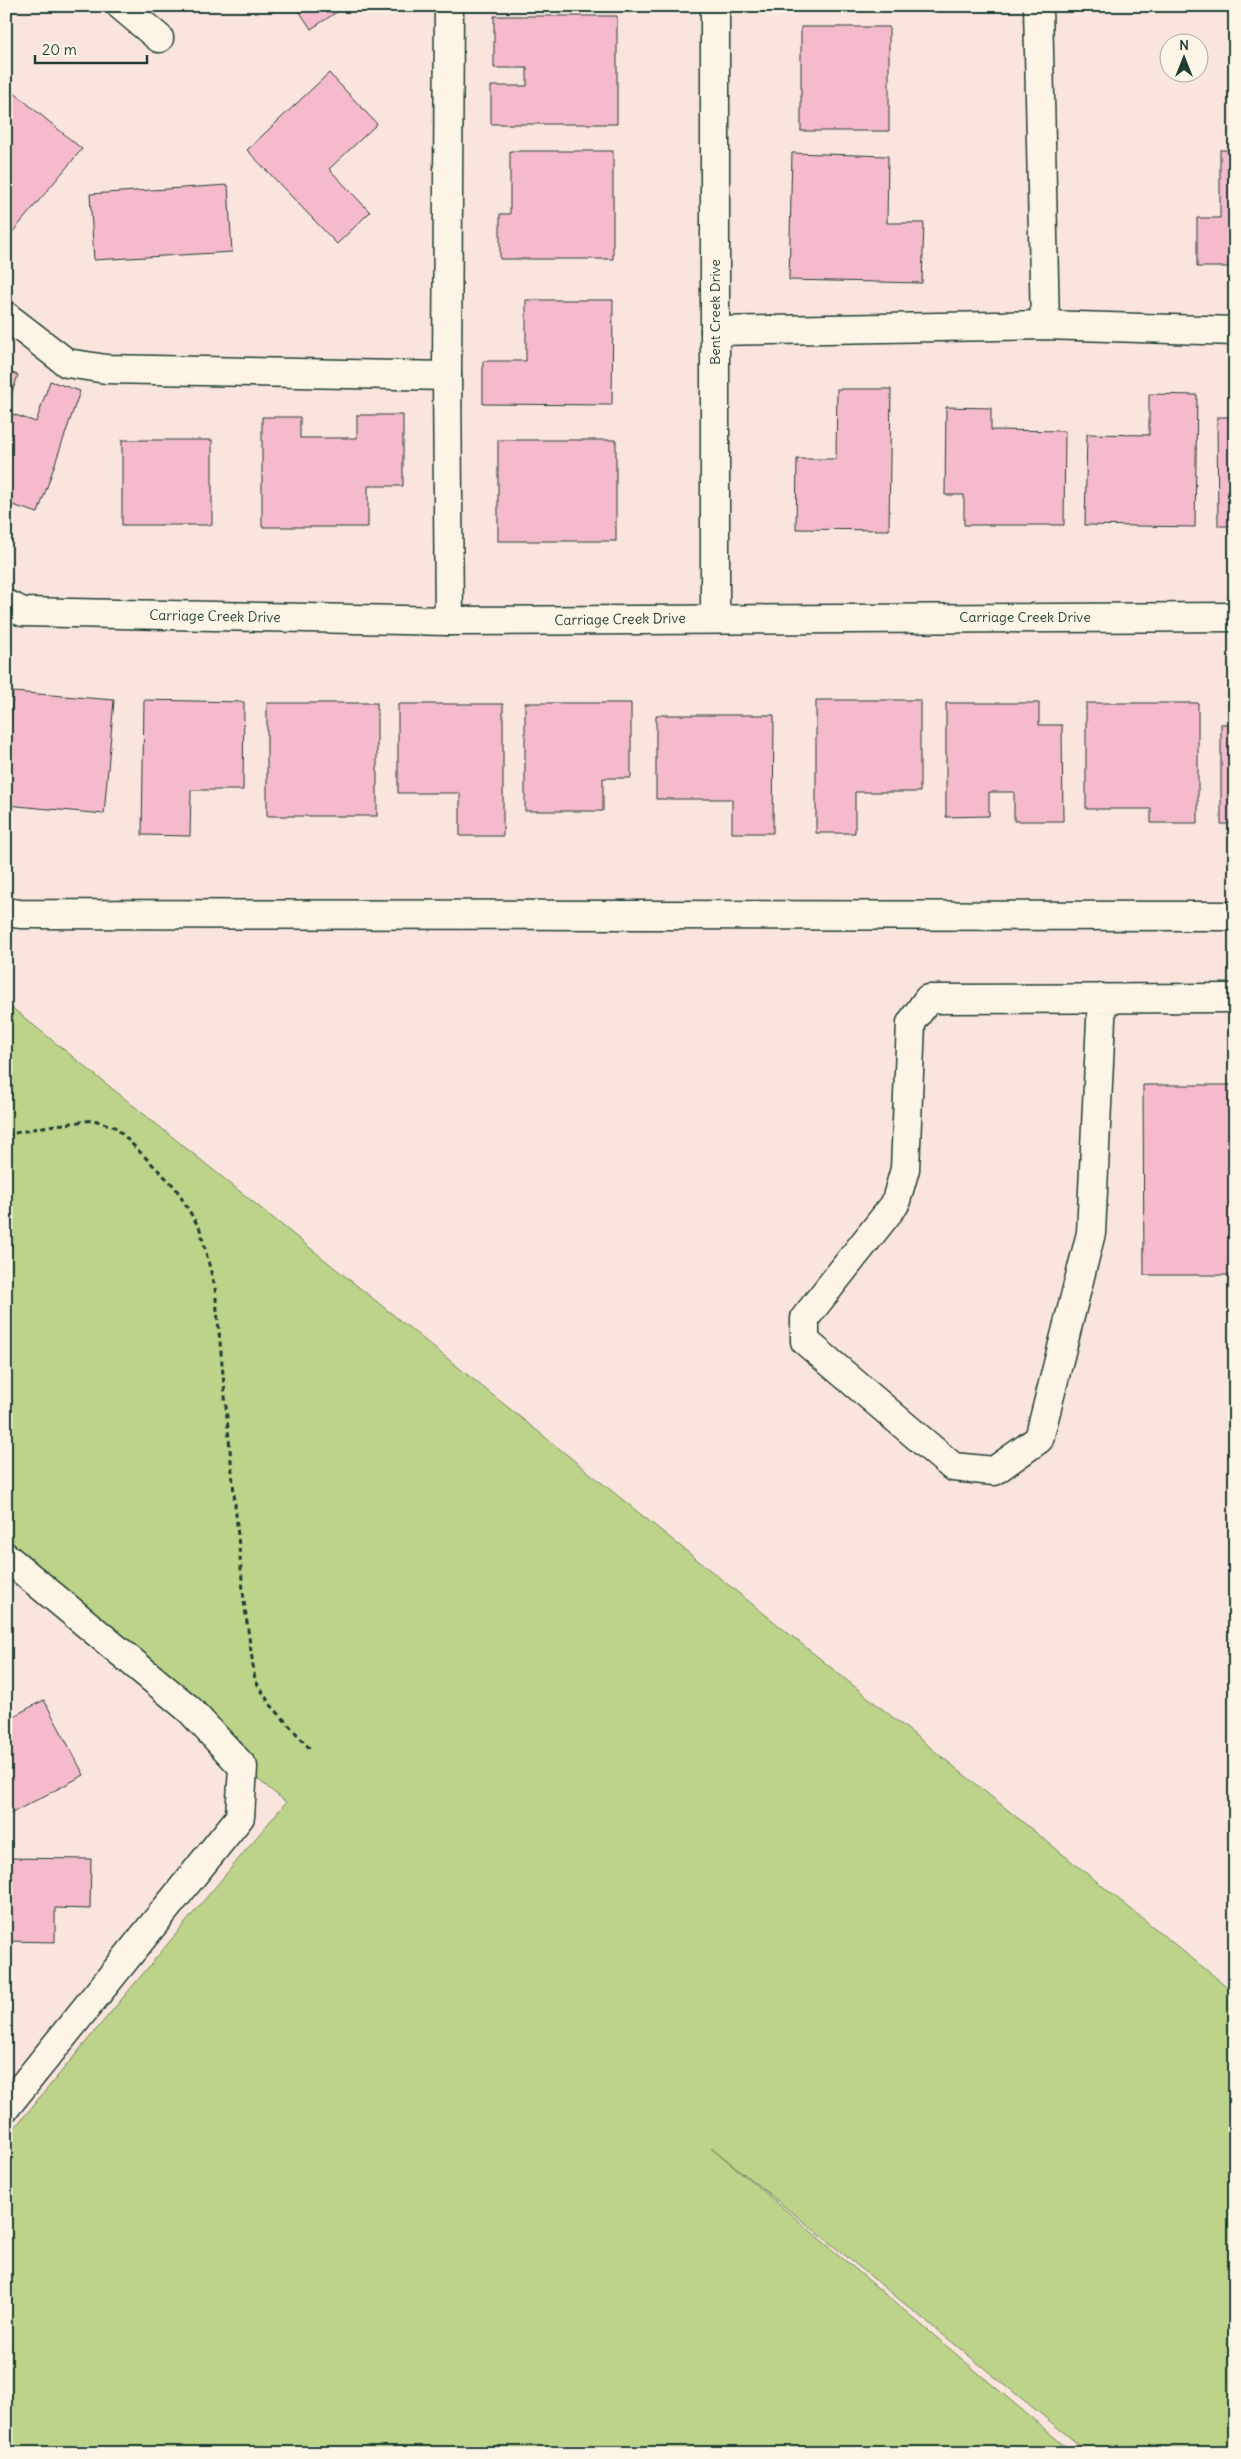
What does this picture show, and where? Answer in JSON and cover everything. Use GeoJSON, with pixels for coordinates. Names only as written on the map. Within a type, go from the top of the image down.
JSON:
{"type":"FeatureCollection","features":[{"type":"Feature","properties":{"kind":"street"},"geometry":{"type":"LineString","coordinates":[[121,6],[159,38]]}},
{"type":"Feature","properties":{"kind":"street"},"geometry":{"type":"LineString","coordinates":[[449,6],[447,376],[449,621]]}},
{"type":"Feature","properties":{"kind":"street","name":"Bent Creek Drive"},"geometry":{"type":"LineString","coordinates":[[715,6],[715,618]]}},
{"type":"Feature","properties":{"kind":"street"},"geometry":{"type":"LineString","coordinates":[[1038,6],[1045,325]]}},
{"type":"Feature","properties":{"kind":"street"},"geometry":{"type":"LineString","coordinates":[[6,316],[67,363],[106,369],[447,376]]}},
{"type":"Feature","properties":{"kind":"street"},"geometry":{"type":"LineString","coordinates":[[715,331],[1045,325],[1235,331]]}},
{"type":"Feature","properties":{"kind":"street","name":"Carriage Creek Drive"},"geometry":{"type":"LineString","coordinates":[[6,604],[24,612],[449,621],[715,618],[1235,617]]}},
{"type":"Feature","properties":{"kind":"street"},"geometry":{"type":"LineString","coordinates":[[6,912],[20,914],[1235,916]]}},
{"type":"Feature","properties":{"kind":"street"},"geometry":{"type":"LineString","coordinates":[[1102,998],[1090,1233],[1039,1439],[994,1471],[953,1466],[805,1341],[804,1318],[895,1204],[905,1168],[911,1023],[928,999],[1102,998],[1235,998]]}},
{"type":"Feature","properties":{"kind":"street"},"geometry":{"type":"LineString","coordinates":[[6,1557],[190,1710],[243,1767],[240,1818],[6,2107]]}},
{"type":"Feature","properties":{"kind":"path"},"geometry":{"type":"LineString","coordinates":[[6,1135],[48,1126],[94,1120],[115,1127],[176,1187],[200,1229],[214,1288],[244,1601],[255,1680],[270,1704],[312,1751]]}},
{"type":"Feature","properties":{"kind":"path"},"geometry":{"type":"LineString","coordinates":[[1164,2448],[1174,2453]]}},
{"type":"Feature","properties":{"kind":"green space"},"geometry":{"type":"Polygon","coordinates":[[[6,1003],[1235,1993],[1235,2453],[1089,2453],[711,2147],[1073,2453],[6,2453],[6,2138],[286,1802],[6,1576],[6,1003]]]}},
{"type":"Feature","properties":{"kind":"building"},"geometry":{"type":"Polygon","coordinates":[[[296,6],[346,6],[311,29],[296,6]]]}},
{"type":"Feature","properties":{"kind":"building"},"geometry":{"type":"Polygon","coordinates":[[[494,16],[617,16],[617,124],[491,124],[491,86],[527,86],[527,68],[494,68],[494,16]]]}},
{"type":"Feature","properties":{"kind":"building"},"geometry":{"type":"Polygon","coordinates":[[[801,27],[889,27],[889,131],[801,131],[801,27]]]}},
{"type":"Feature","properties":{"kind":"building"},"geometry":{"type":"Polygon","coordinates":[[[329,73],[377,124],[329,169],[370,212],[337,244],[247,150],[329,73]]]}},
{"type":"Feature","properties":{"kind":"building"},"geometry":{"type":"Polygon","coordinates":[[[6,86],[82,149],[6,240],[6,86]]]}},
{"type":"Feature","properties":{"kind":"building"},"geometry":{"type":"Polygon","coordinates":[[[1220,150],[1235,150],[1235,267],[1197,267],[1197,218],[1220,218],[1220,150]]]}},
{"type":"Feature","properties":{"kind":"building"},"geometry":{"type":"Polygon","coordinates":[[[510,151],[613,151],[613,259],[500,259],[500,214],[510,214],[510,151]]]}},
{"type":"Feature","properties":{"kind":"building"},"geometry":{"type":"Polygon","coordinates":[[[792,153],[888,156],[887,223],[924,223],[922,283],[789,280],[792,153]]]}},
{"type":"Feature","properties":{"kind":"building"},"geometry":{"type":"Polygon","coordinates":[[[228,185],[232,252],[94,260],[90,194],[228,185]]]}},
{"type":"Feature","properties":{"kind":"building"},"geometry":{"type":"Polygon","coordinates":[[[526,300],[613,300],[612,405],[483,404],[483,361],[526,361],[526,300]]]}},
{"type":"Feature","properties":{"kind":"building"},"geometry":{"type":"Polygon","coordinates":[[[6,371],[18,375],[6,410],[6,371]]]}},
{"type":"Feature","properties":{"kind":"building"},"geometry":{"type":"Polygon","coordinates":[[[50,381],[80,391],[38,513],[6,503],[6,412],[36,422],[50,381]]]}},
{"type":"Feature","properties":{"kind":"building"},"geometry":{"type":"Polygon","coordinates":[[[837,389],[891,389],[889,530],[796,529],[797,459],[836,459],[837,389]]]}},
{"type":"Feature","properties":{"kind":"building"},"geometry":{"type":"Polygon","coordinates":[[[1149,394],[1197,395],[1195,527],[1085,525],[1087,434],[1149,435],[1149,394]]]}},
{"type":"Feature","properties":{"kind":"building"},"geometry":{"type":"Polygon","coordinates":[[[946,407],[991,408],[991,430],[1065,431],[1064,525],[964,525],[964,495],[945,495],[946,407]]]}},
{"type":"Feature","properties":{"kind":"building"},"geometry":{"type":"Polygon","coordinates":[[[357,415],[403,415],[403,486],[368,486],[368,527],[262,527],[262,417],[300,417],[300,438],[357,438],[357,415]]]}},
{"type":"Feature","properties":{"kind":"building"},"geometry":{"type":"Polygon","coordinates":[[[1217,417],[1235,417],[1235,526],[1218,526],[1217,417]]]}},
{"type":"Feature","properties":{"kind":"building"},"geometry":{"type":"Polygon","coordinates":[[[122,440],[212,440],[212,525],[122,525],[122,440]]]}},
{"type":"Feature","properties":{"kind":"building"},"geometry":{"type":"Polygon","coordinates":[[[498,440],[616,440],[616,541],[498,541],[498,440]]]}},
{"type":"Feature","properties":{"kind":"building"},"geometry":{"type":"Polygon","coordinates":[[[13,692],[114,700],[104,814],[6,805],[6,771],[13,692]]]}},
{"type":"Feature","properties":{"kind":"building"},"geometry":{"type":"Polygon","coordinates":[[[144,700],[244,702],[243,790],[191,790],[190,836],[142,835],[144,700]]]}},
{"type":"Feature","properties":{"kind":"building"},"geometry":{"type":"Polygon","coordinates":[[[816,700],[920,700],[920,792],[855,792],[855,833],[816,833],[816,700]]]}},
{"type":"Feature","properties":{"kind":"building"},"geometry":{"type":"Polygon","coordinates":[[[267,703],[377,703],[377,816],[267,816],[267,703]]]}},
{"type":"Feature","properties":{"kind":"building"},"geometry":{"type":"Polygon","coordinates":[[[525,703],[631,703],[631,778],[603,778],[603,811],[525,811],[525,703]]]}},
{"type":"Feature","properties":{"kind":"building"},"geometry":{"type":"Polygon","coordinates":[[[946,703],[1039,703],[1039,725],[1062,725],[1063,821],[1014,821],[1014,792],[989,792],[989,816],[946,817],[946,703]]]}},
{"type":"Feature","properties":{"kind":"building"},"geometry":{"type":"Polygon","coordinates":[[[1086,703],[1198,703],[1198,823],[1151,823],[1151,809],[1086,809],[1086,703]]]}},
{"type":"Feature","properties":{"kind":"building"},"geometry":{"type":"Polygon","coordinates":[[[398,704],[503,704],[503,836],[460,836],[460,793],[398,793],[398,704]]]}},
{"type":"Feature","properties":{"kind":"building"},"geometry":{"type":"Polygon","coordinates":[[[656,715],[774,715],[773,833],[732,833],[732,799],[656,799],[656,715]]]}},
{"type":"Feature","properties":{"kind":"building"},"geometry":{"type":"Polygon","coordinates":[[[1221,724],[1235,724],[1235,824],[1221,824],[1221,724]]]}},
{"type":"Feature","properties":{"kind":"building"},"geometry":{"type":"Polygon","coordinates":[[[1143,1085],[1235,1085],[1235,1275],[1144,1275],[1143,1085]]]}},
{"type":"Feature","properties":{"kind":"building"},"geometry":{"type":"Polygon","coordinates":[[[44,1700],[84,1775],[6,1816],[6,1720],[44,1700]]]}},
{"type":"Feature","properties":{"kind":"building"},"geometry":{"type":"Polygon","coordinates":[[[6,1858],[91,1859],[90,1909],[55,1908],[55,1942],[6,1941],[6,1858]]]}}]}
